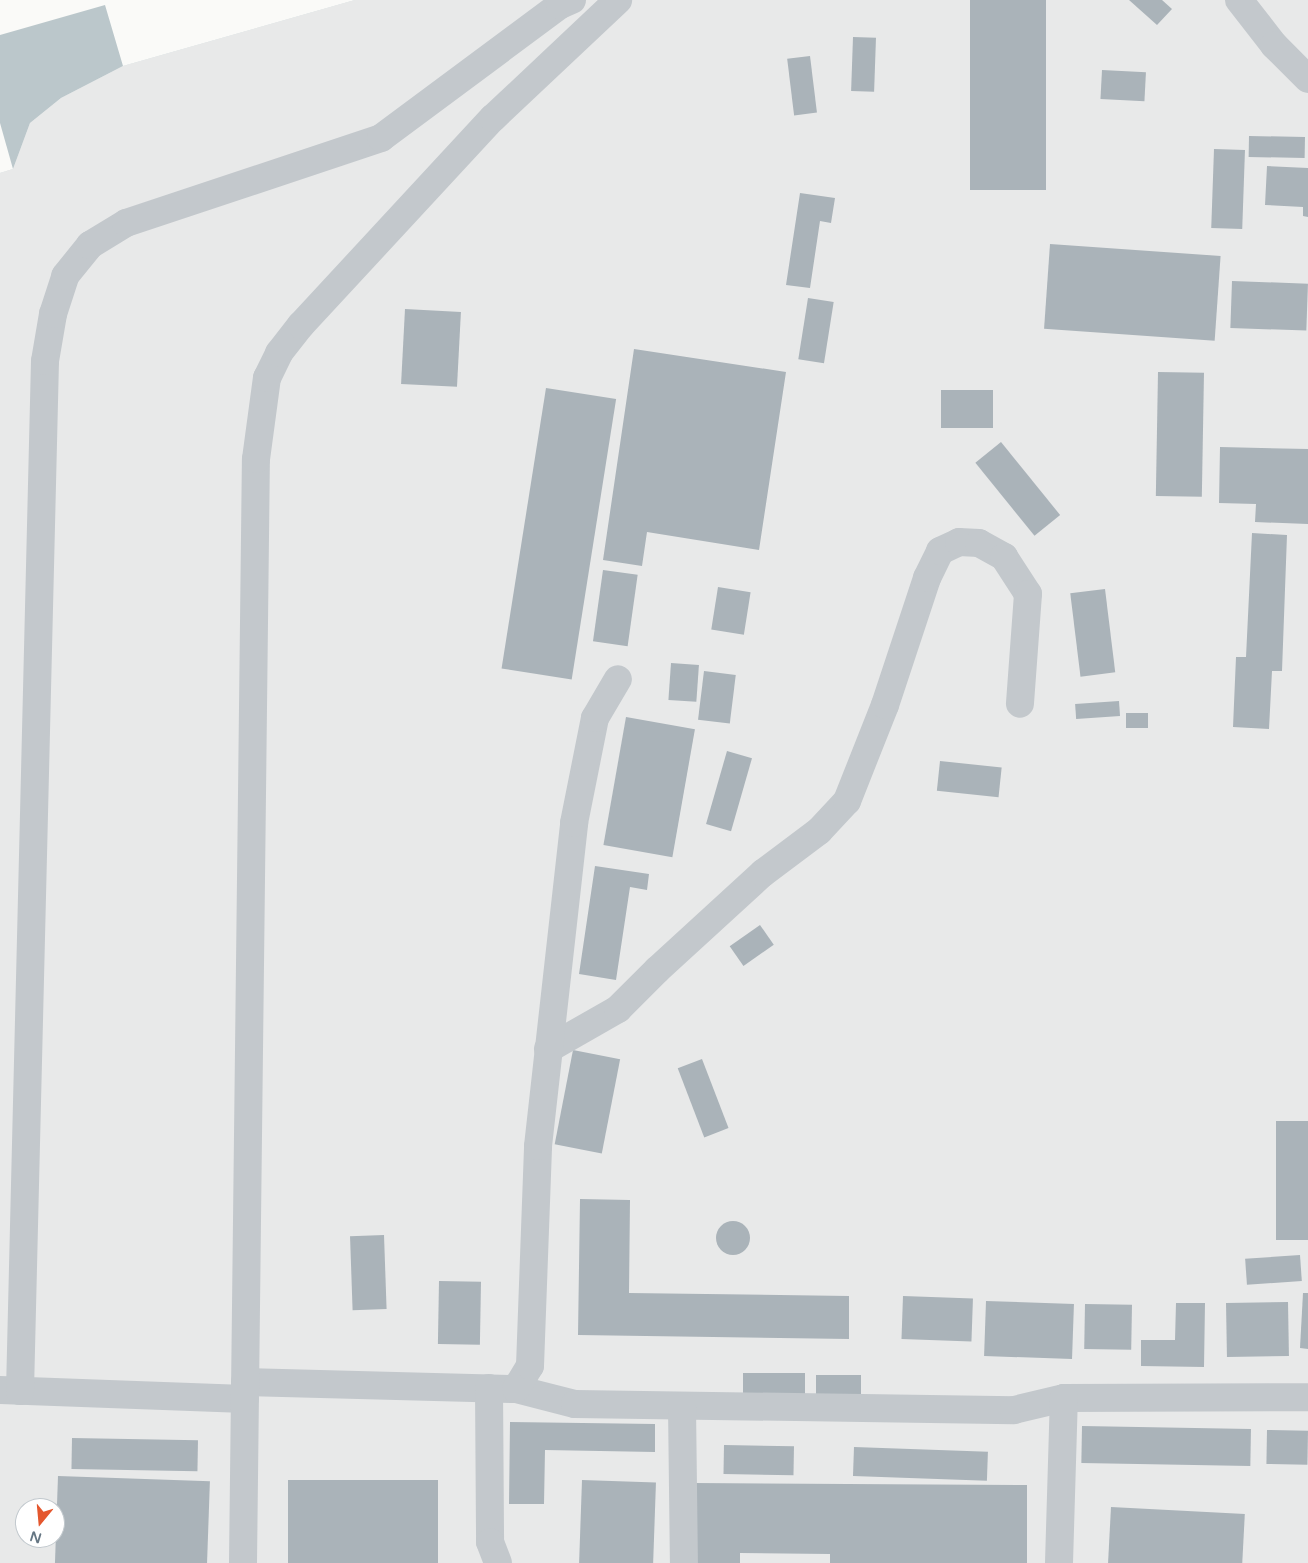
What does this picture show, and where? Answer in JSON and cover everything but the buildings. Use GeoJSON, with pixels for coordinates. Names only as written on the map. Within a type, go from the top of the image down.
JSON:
{"type":"FeatureCollection","features":[{"type":"Feature","properties":{"kind":"street"},"geometry":{"type":"LineString","coordinates":[[572,0],[560,4],[380,138],[126,223],[90,245],[64,276],[52,314],[45,361],[10,1391],[490,1388],[516,1389],[575,1404],[1014,1410],[1064,1398],[1308,1397]]}},
{"type":"Feature","properties":{"kind":"street"},"geometry":{"type":"LineString","coordinates":[[243,1563],[256,459],[267,378],[279,353],[301,325],[493,118],[618,0]]}},
{"type":"Feature","properties":{"kind":"street"},"geometry":{"type":"LineString","coordinates":[[1239,0],[1274,45],[1308,79]]}},
{"type":"Feature","properties":{"kind":"street"},"geometry":{"type":"LineString","coordinates":[[548,1049],[618,1009],[657,970],[764,873],[819,831],[847,801],[885,705],[927,578],[940,552],[959,542],[979,544],[1004,556],[1028,594],[1020,704]]}},
{"type":"Feature","properties":{"kind":"street"},"geometry":{"type":"LineString","coordinates":[[516,1389],[530,1366],[538,1146],[574,823],[595,718],[618,679]]}},
{"type":"Feature","properties":{"kind":"street"},"geometry":{"type":"LineString","coordinates":[[490,1388],[490,1542],[498,1563]]}},
{"type":"Feature","properties":{"kind":"street"},"geometry":{"type":"LineString","coordinates":[[1060,1563],[1064,1398]]}},
{"type":"Feature","properties":{"kind":"street"},"geometry":{"type":"LineString","coordinates":[[682,1406],[684,1563]]}},
{"type":"Feature","properties":{"kind":"shaded area"},"geometry":{"type":"Polygon","coordinates":[[[0,0],[355,0],[123,66],[61,98],[30,123],[13,169],[0,173],[0,0]]]}},
{"type":"Feature","properties":{"kind":"shaded area"},"geometry":{"type":"Polygon","coordinates":[[[355,0],[1308,0],[1308,1563],[0,1563],[0,173],[13,169],[30,123],[61,98],[123,66],[355,0]]]}},
{"type":"Feature","properties":{"kind":"pier"},"geometry":{"type":"Polygon","coordinates":[[[0,0],[355,0],[123,66],[105,5],[0,35],[0,0]]]}},
{"type":"Feature","properties":{"kind":"pier"},"geometry":{"type":"Polygon","coordinates":[[[0,123],[13,169],[0,173],[0,123]]]}}]}
